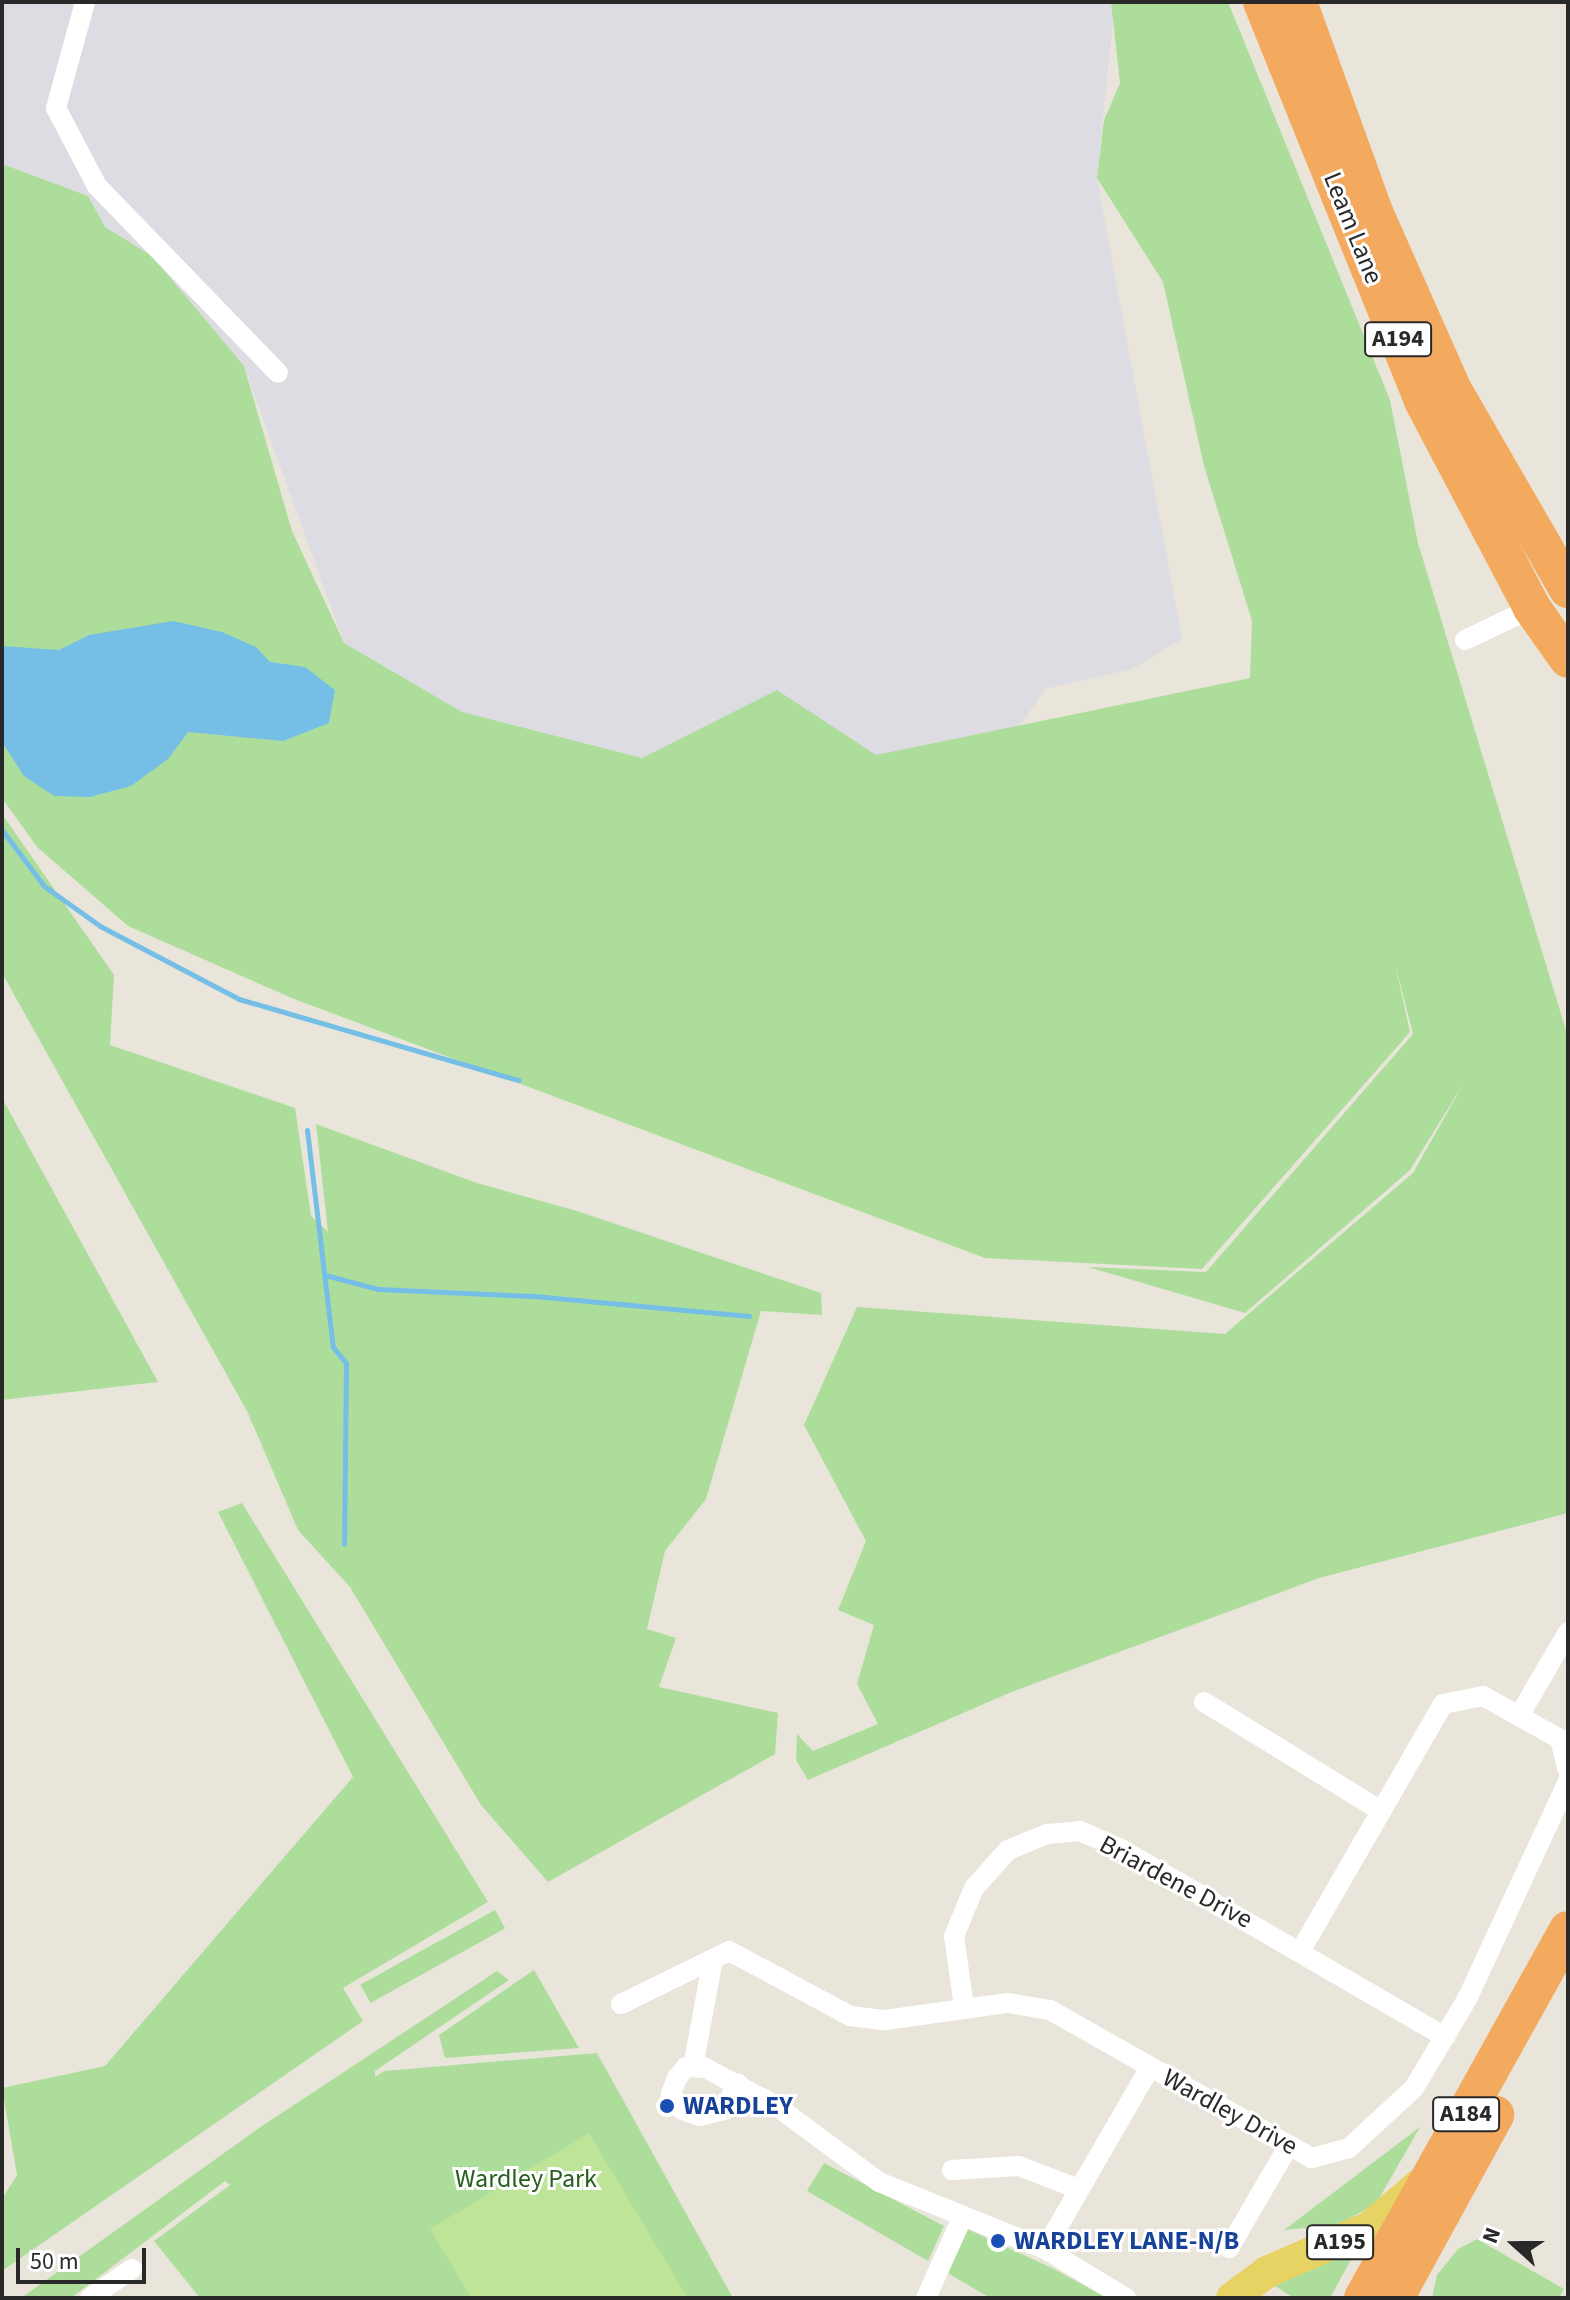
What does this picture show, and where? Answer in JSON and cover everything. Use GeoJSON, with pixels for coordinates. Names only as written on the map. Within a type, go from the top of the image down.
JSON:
{"type":"FeatureCollection","features":[{"type":"Feature","properties":{"kind":"highway","name":"Leam Lane"},"geometry":{"type":"LineString","coordinates":[[1262,2],[1423,401],[1532,608],[1568,659]]}},
{"type":"Feature","properties":{"kind":"highway","name":"Leam Lane"},"geometry":{"type":"LineString","coordinates":[[1298,2],[1374,212],[1453,390],[1568,589]]}},
{"type":"Feature","properties":{"kind":"highway","name":"A184"},"geometry":{"type":"LineString","coordinates":[[1363,2298],[1568,1930]]}},
{"type":"Feature","properties":{"kind":"highway","name":"A184"},"geometry":{"type":"LineString","coordinates":[[1395,2298],[1566,1987]]}},
{"type":"Feature","properties":{"kind":"main road","name":"A195"},"geometry":{"type":"LineString","coordinates":[[1232,2298],[1267,2272],[1370,2227],[1436,2168]]}},
{"type":"Feature","properties":{"kind":"main road"},"geometry":{"type":"LineString","coordinates":[[1242,2298],[1268,2298]]}},
{"type":"Feature","properties":{"kind":"street"},"geometry":{"type":"LineString","coordinates":[[85,2],[56,108],[97,186],[278,373]]}},
{"type":"Feature","properties":{"kind":"street"},"geometry":{"type":"LineString","coordinates":[[1465,640],[1532,608]]}},
{"type":"Feature","properties":{"kind":"street"},"geometry":{"type":"LineString","coordinates":[[1519,1716],[1568,1632]]}},
{"type":"Feature","properties":{"kind":"street"},"geometry":{"type":"LineString","coordinates":[[1301,1950],[1443,1704],[1483,1696],[1560,1739],[1568,1770]]}},
{"type":"Feature","properties":{"kind":"street"},"geometry":{"type":"LineString","coordinates":[[1204,1702],[1381,1811]]}},
{"type":"Feature","properties":{"kind":"street","name":"Wardley Drive"},"geometry":{"type":"LineString","coordinates":[[713,1959],[729,1951],[850,2016],[885,2020],[1008,2003],[1050,2010],[1312,2158],[1349,2148],[1414,2088],[1445,2037],[1568,1781]]}},
{"type":"Feature","properties":{"kind":"street","name":"Briardene Drive"},"geometry":{"type":"LineString","coordinates":[[964,2007],[954,1936],[974,1888],[1008,1850],[1047,1834],[1080,1831],[1121,1849],[1301,1950],[1445,2037]]}},
{"type":"Feature","properties":{"kind":"street"},"geometry":{"type":"LineString","coordinates":[[621,2004],[713,1959]]}},
{"type":"Feature","properties":{"kind":"street"},"geometry":{"type":"LineString","coordinates":[[713,1959],[694,2062],[738,2083],[879,2182],[1045,2249],[1126,2298]]}},
{"type":"Feature","properties":{"kind":"street"},"geometry":{"type":"LineString","coordinates":[[706,2068],[686,2067],[677,2078],[671,2094],[682,2110],[700,2116],[724,2110],[738,2083]]}},
{"type":"Feature","properties":{"kind":"street"},"geometry":{"type":"LineString","coordinates":[[1045,2249],[1076,2188],[1150,2067]]}},
{"type":"Feature","properties":{"kind":"street"},"geometry":{"type":"LineString","coordinates":[[1229,2248],[1289,2145]]}},
{"type":"Feature","properties":{"kind":"street"},"geometry":{"type":"LineString","coordinates":[[952,2170],[1019,2166],[1076,2188]]}},
{"type":"Feature","properties":{"kind":"street"},"geometry":{"type":"LineString","coordinates":[[926,2298],[963,2216]]}},
{"type":"Feature","properties":{"kind":"street"},"geometry":{"type":"LineString","coordinates":[[90,2298],[132,2269]]}},
{"type":"Feature","properties":{"kind":"shaded area"},"geometry":{"type":"Polygon","coordinates":[[[2,2],[1115,2],[1097,178],[1182,639],[1132,669],[1045,689],[969,802],[754,845],[462,712],[344,643],[244,366],[152,257],[2,617],[2,2]]]}},
{"type":"Feature","properties":{"kind":"green space"},"geometry":{"type":"Polygon","coordinates":[[[1111,2],[1228,2],[1390,400],[1418,543],[1568,1037],[1568,1513],[1319,1578],[1014,1691],[808,1780],[796,1760],[797,1734],[813,1751],[878,1724],[857,1684],[874,1625],[838,1610],[866,1541],[804,1425],[857,1307],[1225,1334],[1413,1173],[1464,1083],[1410,1170],[1245,1313],[1088,1267],[1206,1272],[1413,1034],[1395,964],[1410,1032],[1202,1269],[985,1258],[294,999],[128,926],[37,847],[2,798],[2,164],[88,196],[105,227],[152,256],[244,366],[292,531],[344,643],[462,712],[642,758],[777,690],[876,755],[1250,678],[1252,621],[1204,466],[1163,282],[1097,178],[1104,120],[1120,83],[1111,2]]]}},
{"type":"Feature","properties":{"kind":"green space"},"geometry":{"type":"Polygon","coordinates":[[[2,814],[114,975],[110,1045],[295,1108],[311,1216],[328,1232],[316,1124],[477,1183],[577,1211],[821,1293],[822,1315],[761,1311],[706,1499],[665,1551],[647,1629],[676,1638],[659,1687],[778,1713],[775,1754],[548,1882],[481,1805],[350,1587],[298,1530],[247,1411],[2,973],[2,814]]]}},
{"type":"Feature","properties":{"kind":"green space"},"geometry":{"type":"Polygon","coordinates":[[[2,1098],[158,1382],[2,1400],[2,1098]]]}},
{"type":"Feature","properties":{"kind":"green space"},"geometry":{"type":"Polygon","coordinates":[[[242,1503],[488,1902],[343,1988],[363,2021],[2,2271],[2,2199],[17,2175],[2,2088],[105,2066],[353,1777],[218,1512],[242,1503]]]}},
{"type":"Feature","properties":{"kind":"green space"},"geometry":{"type":"Polygon","coordinates":[[[495,1910],[505,1928],[370,2003],[360,1985],[495,1910]]]}},
{"type":"Feature","properties":{"kind":"green space"},"geometry":{"type":"Polygon","coordinates":[[[534,1970],[579,2048],[445,2058],[439,2035],[534,1970]]]}},
{"type":"Feature","properties":{"kind":"green space","name":"Wardley Park"},"geometry":{"type":"Polygon","coordinates":[[[497,1971],[509,1980],[375,2071],[375,2077],[384,2071],[597,2053],[733,2298],[200,2298],[154,2241],[230,2185],[225,2181],[71,2298],[21,2298],[259,2128],[497,1971]]]}},
{"type":"Feature","properties":{"kind":"green space"},"geometry":{"type":"Polygon","coordinates":[[[1420,2127],[1376,2204],[1337,2225],[1284,2230],[1420,2127]]]}},
{"type":"Feature","properties":{"kind":"green space"},"geometry":{"type":"Polygon","coordinates":[[[589,2133],[688,2298],[471,2298],[430,2229],[589,2133]]]}},
{"type":"Feature","properties":{"kind":"green space"},"geometry":{"type":"Polygon","coordinates":[[[824,2163],[944,2226],[928,2261],[807,2191],[824,2163]]]}},
{"type":"Feature","properties":{"kind":"green space"},"geometry":{"type":"Polygon","coordinates":[[[967,2229],[1054,2269],[1107,2298],[990,2298],[946,2272],[967,2229]]]}},
{"type":"Feature","properties":{"kind":"green space"},"geometry":{"type":"Polygon","coordinates":[[[1477,2239],[1564,2289],[1559,2298],[1432,2298],[1437,2275],[1458,2249],[1477,2239]]]}},
{"type":"Feature","properties":{"kind":"green space"},"geometry":{"type":"Polygon","coordinates":[[[1360,2243],[1330,2298],[1294,2298],[1267,2281],[1360,2243]]]}},
{"type":"Feature","properties":{"kind":"water"},"geometry":{"type":"Polygon","coordinates":[[[173,621],[222,632],[256,647],[270,662],[305,667],[335,690],[329,723],[283,741],[188,732],[168,759],[131,786],[90,797],[54,796],[24,776],[2,742],[2,646],[59,650],[89,635],[173,621]]]}},
{"type":"Feature","properties":{"kind":"waterway"},"geometry":{"type":"LineString","coordinates":[[2,830],[44,886],[100,926],[239,999],[518,1080]]}},
{"type":"Feature","properties":{"kind":"waterway"},"geometry":{"type":"LineString","coordinates":[[307,1130],[333,1347],[346,1363],[344,1544]]}},
{"type":"Feature","properties":{"kind":"waterway"},"geometry":{"type":"LineString","coordinates":[[325,1275],[378,1289],[534,1296],[749,1316]]}},
{"type":"Feature","properties":{"kind":"place","name":"WARDLEY"},"geometry":{"type":"Point","coordinates":[667,2106]}},
{"type":"Feature","properties":{"kind":"place","name":"WARDLEY LANE-N/B"},"geometry":{"type":"Point","coordinates":[998,2241]}}]}
